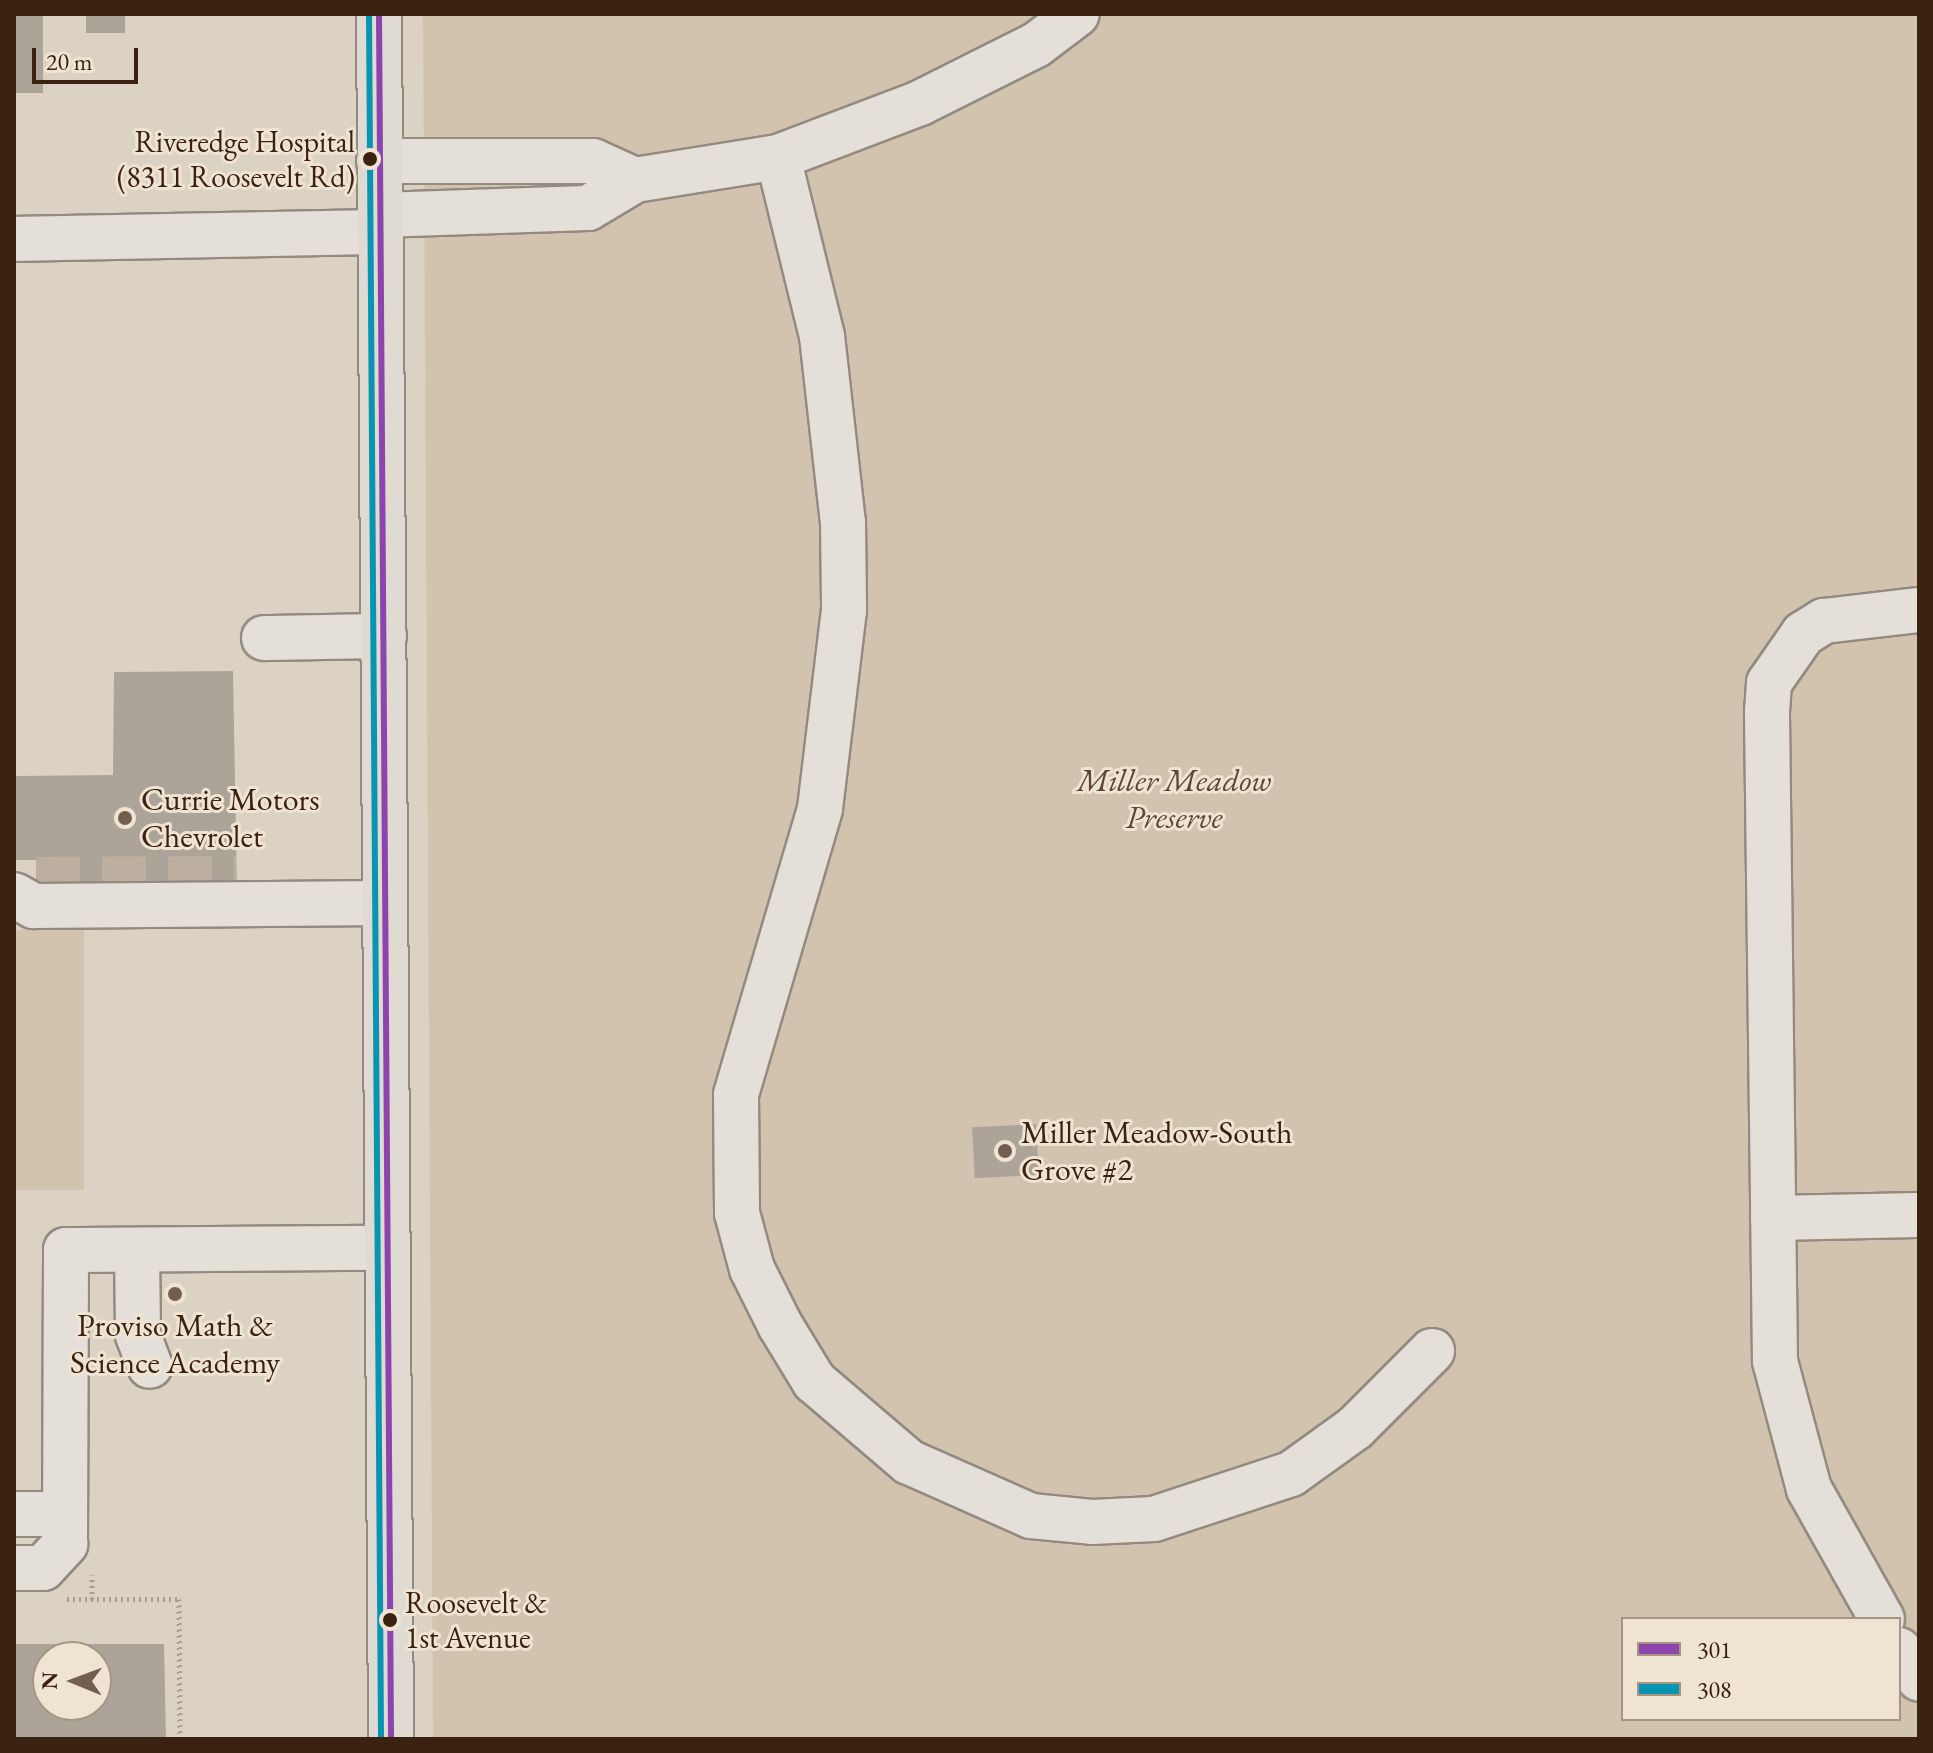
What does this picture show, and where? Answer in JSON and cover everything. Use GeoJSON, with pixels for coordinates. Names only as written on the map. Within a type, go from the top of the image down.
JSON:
{"type":"FeatureCollection","features":[{"type":"Feature","properties":{"kind":"main road"},"geometry":{"type":"LineString","coordinates":[[379,14],[391,1739]]}},
{"type":"Feature","properties":{"kind":"lane"},"geometry":{"type":"LineString","coordinates":[[14,239],[380,224],[588,208],[635,180],[778,157],[920,103],[1036,45],[1077,14]]}},
{"type":"Feature","properties":{"kind":"lane"},"geometry":{"type":"LineString","coordinates":[[778,157],[822,336],[844,595],[840,682],[820,809],[736,1095],[737,1213],[752,1269],[780,1325],[814,1381],[909,1462],[1031,1516],[1092,1522],[1154,1519],[1291,1474],[1355,1428],[1432,1351]]}},
{"type":"Feature","properties":{"kind":"lane"},"geometry":{"type":"LineString","coordinates":[[379,161],[593,161],[635,180]]}},
{"type":"Feature","properties":{"kind":"lane"},"geometry":{"type":"LineString","coordinates":[[1881,1617],[1831,1536],[1786,1421],[1775,1361],[1769,683],[1803,634],[1824,621],[1919,610]]}},
{"type":"Feature","properties":{"kind":"lane"},"geometry":{"type":"LineString","coordinates":[[264,638],[384,636]]}},
{"type":"Feature","properties":{"kind":"lane"},"geometry":{"type":"LineString","coordinates":[[21,886],[34,906],[384,903]]}},
{"type":"Feature","properties":{"kind":"lane"},"geometry":{"type":"LineString","coordinates":[[1773,1218],[1919,1215]]}},
{"type":"Feature","properties":{"kind":"lane"},"geometry":{"type":"LineString","coordinates":[[14,1568],[57,1561],[65,1514],[66,1250],[388,1248]]}},
{"type":"Feature","properties":{"kind":"lane"},"geometry":{"type":"LineString","coordinates":[[14,1514],[65,1514]]}},
{"type":"Feature","properties":{"kind":"lane"},"geometry":{"type":"LineString","coordinates":[[1901,1654],[1919,1679]]}},
{"type":"Feature","properties":{"kind":"path"},"geometry":{"type":"LineString","coordinates":[[61,1599],[179,1599],[180,1739]]}},
{"type":"Feature","properties":{"kind":"green space","name":"Miller Meadow Preserve"},"geometry":{"type":"Polygon","coordinates":[[[423,14],[1919,14],[1919,1739],[433,1739],[423,14]]]}},
{"type":"Feature","properties":{"kind":"green space"},"geometry":{"type":"Polygon","coordinates":[[[14,930],[84,930],[84,1190],[14,1190],[14,930]]]}},
{"type":"Feature","properties":{"kind":"building"},"geometry":{"type":"Polygon","coordinates":[[[14,14],[43,14],[43,93],[14,93],[14,14]]]}},
{"type":"Feature","properties":{"kind":"building"},"geometry":{"type":"Polygon","coordinates":[[[86,14],[125,14],[125,33],[86,33],[86,14]]]}},
{"type":"Feature","properties":{"kind":"building","name":"Currie Motors Chevrolet"},"geometry":{"type":"Polygon","coordinates":[[[233,671],[237,891],[37,894],[36,860],[14,860],[14,776],[113,775],[114,672],[233,671]]]}},
{"type":"Feature","properties":{"kind":"building","name":"Miller Meadow-South Grove #2"},"geometry":{"type":"Polygon","coordinates":[[[1036,1124],[1039,1175],[975,1178],[972,1127],[1036,1124]]]}},
{"type":"Feature","properties":{"kind":"building"},"geometry":{"type":"Polygon","coordinates":[[[14,1644],[32,1644],[32,1721],[112,1721],[112,1644],[164,1644],[166,1739],[14,1739],[14,1644]]]}},
{"type":"Feature","properties":{"kind":"tunnel"},"geometry":{"type":"LineString","coordinates":[[36,879],[236,878]]}},
{"type":"Feature","properties":{"kind":"transit line","name":"308"},"geometry":{"type":"LineString","coordinates":[[369,14],[381,1739]]}},
{"type":"Feature","properties":{"kind":"transit line","name":"301"},"geometry":{"type":"LineString","coordinates":[[379,14],[391,1739]]}},
{"type":"Feature","properties":{"kind":"place","name":"Riveredge Hospital (8311 Roosevelt Rd)"},"geometry":{"type":"Point","coordinates":[370,159]}},
{"type":"Feature","properties":{"kind":"place","name":"Currie Motors Chevrolet"},"geometry":{"type":"Point","coordinates":[125,818]}},
{"type":"Feature","properties":{"kind":"place","name":"Miller Meadow-South Grove #2"},"geometry":{"type":"Point","coordinates":[1005,1151]}},
{"type":"Feature","properties":{"kind":"place","name":"Proviso Math & Science Academy"},"geometry":{"type":"Point","coordinates":[175,1294]}},
{"type":"Feature","properties":{"kind":"place","name":"Roosevelt & 1st Avenue"},"geometry":{"type":"Point","coordinates":[390,1620]}}]}
